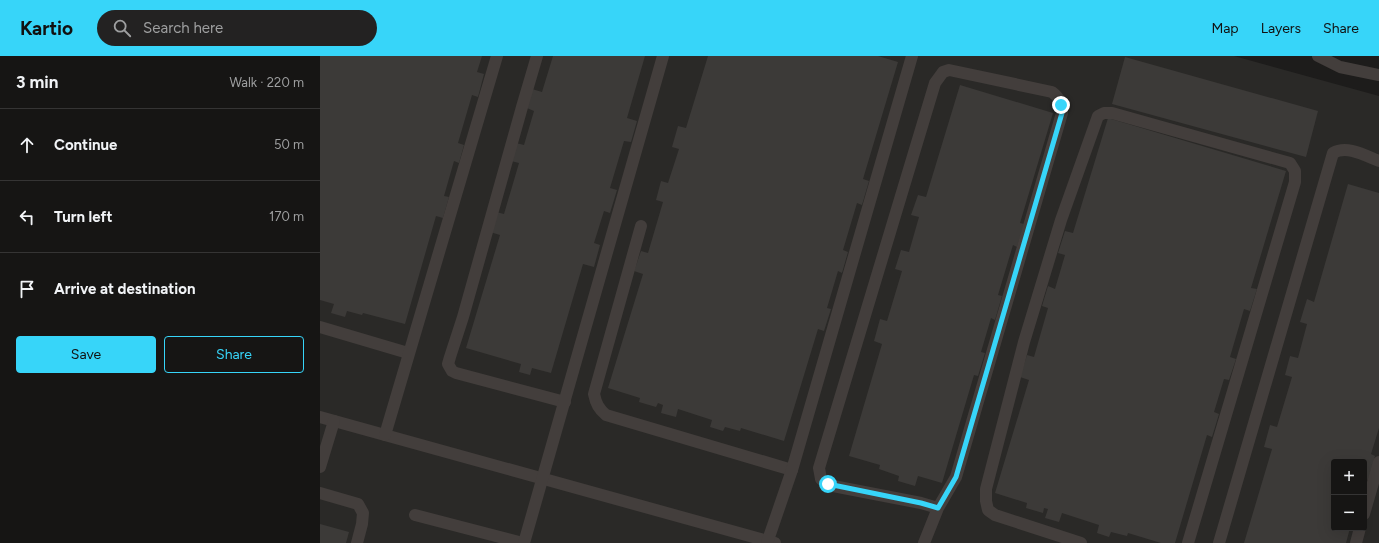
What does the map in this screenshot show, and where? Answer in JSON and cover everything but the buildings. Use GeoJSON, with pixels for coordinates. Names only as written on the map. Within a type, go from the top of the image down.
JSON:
{"type":"FeatureCollection","features":[{"type":"Feature","properties":{"kind":"street"},"geometry":{"type":"LineString","coordinates":[[384,435],[497,56]]}},
{"type":"Feature","properties":{"kind":"street"},"geometry":{"type":"LineString","coordinates":[[537,56],[463,317],[448,364],[452,371],[456,373],[565,402]]}},
{"type":"Feature","properties":{"kind":"street"},"geometry":{"type":"LineString","coordinates":[[415,515],[523,543],[664,56]]}},
{"type":"Feature","properties":{"kind":"street"},"geometry":{"type":"LineString","coordinates":[[320,417],[770,542],[912,56]]}},
{"type":"Feature","properties":{"kind":"street"},"geometry":{"type":"LineString","coordinates":[[1318,56],[1340,68],[1379,75]]}},
{"type":"Feature","properties":{"kind":"street"},"geometry":{"type":"LineString","coordinates":[[924,543],[938,508],[956,477],[1062,113],[1059,98],[1052,92],[949,70],[943,72],[935,84],[819,468],[821,479],[828,484],[921,503],[938,508]]}},
{"type":"Feature","properties":{"kind":"street"},"geometry":{"type":"LineString","coordinates":[[1081,543],[995,515],[988,510],[986,489],[1024,342],[1061,220],[1098,116],[1104,113],[1112,113],[1290,163],[1295,171],[1295,182],[1188,543]]}},
{"type":"Feature","properties":{"kind":"street"},"geometry":{"type":"LineString","coordinates":[[1219,543],[1333,153],[1339,149],[1347,149],[1379,161]]}},
{"type":"Feature","properties":{"kind":"street"},"geometry":{"type":"LineString","coordinates":[[641,226],[594,394],[595,402],[600,410],[606,415],[792,470]]}},
{"type":"Feature","properties":{"kind":"street"},"geometry":{"type":"LineString","coordinates":[[320,327],[408,353]]}},
{"type":"Feature","properties":{"kind":"street"},"geometry":{"type":"LineString","coordinates":[[320,467],[334,420]]}},
{"type":"Feature","properties":{"kind":"street"},"geometry":{"type":"LineString","coordinates":[[1367,504],[1379,462]]}},
{"type":"Feature","properties":{"kind":"street"},"geometry":{"type":"LineString","coordinates":[[320,493],[358,504],[364,513],[357,543]]}},
{"type":"Feature","properties":{"kind":"street"},"geometry":{"type":"LineString","coordinates":[[1356,543],[1359,531]]}},
{"type":"Feature","properties":{"kind":"shaded area"},"geometry":{"type":"Polygon","coordinates":[[[320,56],[1234,56],[1379,96],[1379,543],[320,543],[320,56]]]}},
{"type":"Feature","properties":{"kind":"route"},"geometry":{"type":"LineString","coordinates":[[828,484],[921,503],[938,508],[956,477],[1062,113],[1061,105]]}}]}
